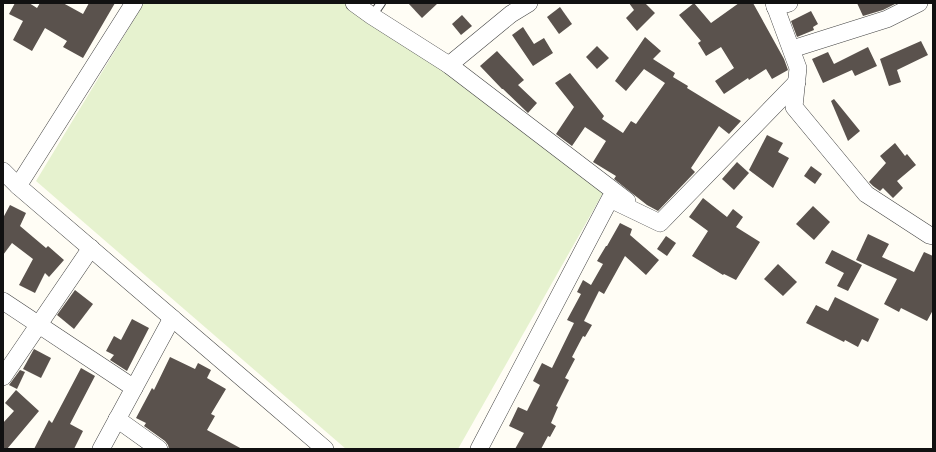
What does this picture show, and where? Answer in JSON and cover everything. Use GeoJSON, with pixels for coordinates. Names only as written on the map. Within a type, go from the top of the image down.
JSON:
{"type":"FeatureCollection","features":[{"type":"Feature","properties":{"kind":"street"},"geometry":{"type":"LineString","coordinates":[[18,186],[134,3]]}},
{"type":"Feature","properties":{"kind":"street"},"geometry":{"type":"LineString","coordinates":[[354,3],[376,9],[651,219]]}},
{"type":"Feature","properties":{"kind":"street"},"geometry":{"type":"LineString","coordinates":[[449,65],[511,14],[529,3]]}},
{"type":"Feature","properties":{"kind":"street"},"geometry":{"type":"LineString","coordinates":[[792,49],[887,19],[919,3]]}},
{"type":"Feature","properties":{"kind":"street"},"geometry":{"type":"LineString","coordinates":[[779,4],[798,68],[794,107],[866,194],[930,236],[933,236]]}},
{"type":"Feature","properties":{"kind":"street"},"geometry":{"type":"LineString","coordinates":[[479,449],[610,199],[660,223],[797,82]]}},
{"type":"Feature","properties":{"kind":"street"},"geometry":{"type":"LineString","coordinates":[[3,171],[18,186],[325,449]]}},
{"type":"Feature","properties":{"kind":"street"},"geometry":{"type":"LineString","coordinates":[[3,377],[91,248]]}},
{"type":"Feature","properties":{"kind":"street"},"geometry":{"type":"LineString","coordinates":[[3,301],[134,388]]}},
{"type":"Feature","properties":{"kind":"street"},"geometry":{"type":"LineString","coordinates":[[101,449],[172,318]]}},
{"type":"Feature","properties":{"kind":"street"},"geometry":{"type":"LineString","coordinates":[[117,419],[158,449]]}},
{"type":"Feature","properties":{"kind":"green space"},"geometry":{"type":"Polygon","coordinates":[[[144,3],[360,3],[603,193],[458,449],[346,449],[36,181],[144,3]]]}},
{"type":"Feature","properties":{"kind":"building"},"geometry":{"type":"Polygon","coordinates":[[[15,3],[29,3],[37,8],[40,3],[63,3],[83,14],[89,3],[115,3],[83,58],[63,47],[67,41],[45,28],[32,51],[13,40],[23,21],[9,14],[15,3]]]}},
{"type":"Feature","properties":{"kind":"building"},"geometry":{"type":"Polygon","coordinates":[[[408,3],[438,3],[422,18],[408,3]]]}},
{"type":"Feature","properties":{"kind":"building"},"geometry":{"type":"Polygon","coordinates":[[[629,3],[645,3],[655,13],[637,31],[626,18],[634,10],[629,3]]]}},
{"type":"Feature","properties":{"kind":"building"},"geometry":{"type":"Polygon","coordinates":[[[694,3],[711,23],[739,3],[753,3],[784,59],[788,70],[772,79],[766,69],[749,80],[748,78],[724,94],[715,81],[734,68],[721,47],[706,56],[698,43],[701,41],[679,15],[694,3]]]}},
{"type":"Feature","properties":{"kind":"building"},"geometry":{"type":"Polygon","coordinates":[[[857,3],[897,3],[883,10],[863,16],[857,3]]]}},
{"type":"Feature","properties":{"kind":"building"},"geometry":{"type":"Polygon","coordinates":[[[560,7],[572,24],[559,34],[547,17],[560,7]]]}},
{"type":"Feature","properties":{"kind":"building"},"geometry":{"type":"Polygon","coordinates":[[[811,11],[818,24],[813,27],[814,30],[797,37],[791,21],[811,11]]]}},
{"type":"Feature","properties":{"kind":"building"},"geometry":{"type":"Polygon","coordinates":[[[462,15],[472,26],[461,35],[452,24],[462,15]]]}},
{"type":"Feature","properties":{"kind":"building"},"geometry":{"type":"Polygon","coordinates":[[[523,27],[534,44],[544,38],[553,53],[533,66],[512,35],[523,27]]]}},
{"type":"Feature","properties":{"kind":"building"},"geometry":{"type":"Polygon","coordinates":[[[645,37],[661,51],[653,59],[675,73],[673,77],[688,86],[687,88],[741,121],[729,134],[719,126],[691,168],[695,172],[658,211],[647,205],[614,179],[616,176],[593,162],[606,141],[585,127],[572,146],[556,134],[574,107],[555,83],[570,73],[604,116],[602,119],[623,133],[631,121],[636,124],[665,83],[644,69],[626,91],[615,81],[645,37]]]}},
{"type":"Feature","properties":{"kind":"building"},"geometry":{"type":"Polygon","coordinates":[[[921,41],[928,55],[897,70],[901,82],[889,86],[880,59],[921,41]]]}},
{"type":"Feature","properties":{"kind":"building"},"geometry":{"type":"Polygon","coordinates":[[[597,46],[609,58],[597,69],[586,57],[597,46]]]}},
{"type":"Feature","properties":{"kind":"building"},"geometry":{"type":"Polygon","coordinates":[[[868,47],[877,66],[855,76],[852,70],[823,83],[812,59],[828,52],[834,64],[868,47]]]}},
{"type":"Feature","properties":{"kind":"building"},"geometry":{"type":"Polygon","coordinates":[[[497,51],[524,80],[518,85],[537,103],[528,113],[480,66],[497,51]]]}},
{"type":"Feature","properties":{"kind":"building"},"geometry":{"type":"Polygon","coordinates":[[[834,99],[860,131],[848,141],[831,101],[834,99]]]}},
{"type":"Feature","properties":{"kind":"building"},"geometry":{"type":"Polygon","coordinates":[[[767,135],[783,143],[778,152],[789,158],[773,188],[749,170],[767,135]]]}},
{"type":"Feature","properties":{"kind":"building"},"geometry":{"type":"Polygon","coordinates":[[[895,143],[905,156],[907,154],[916,165],[897,181],[903,188],[893,198],[883,188],[880,191],[869,182],[886,163],[880,156],[895,143]]]}},
{"type":"Feature","properties":{"kind":"building"},"geometry":{"type":"Polygon","coordinates":[[[737,162],[749,173],[734,190],[722,179],[737,162]]]}},
{"type":"Feature","properties":{"kind":"building"},"geometry":{"type":"Polygon","coordinates":[[[811,166],[822,174],[815,184],[804,176],[811,166]]]}},
{"type":"Feature","properties":{"kind":"building"},"geometry":{"type":"Polygon","coordinates":[[[703,198],[727,217],[733,209],[743,217],[736,227],[760,242],[736,280],[724,274],[723,275],[692,256],[708,231],[689,217],[703,198]]]}},
{"type":"Feature","properties":{"kind":"building"},"geometry":{"type":"Polygon","coordinates":[[[10,205],[26,213],[20,226],[46,248],[48,246],[64,260],[49,277],[45,273],[35,293],[19,285],[33,259],[12,243],[3,255],[3,218],[10,205]]]}},
{"type":"Feature","properties":{"kind":"building"},"geometry":{"type":"Polygon","coordinates":[[[813,206],[830,222],[814,240],[796,224],[813,206]]]}},
{"type":"Feature","properties":{"kind":"building"},"geometry":{"type":"Polygon","coordinates":[[[620,223],[632,229],[630,235],[659,260],[646,275],[625,256],[604,294],[599,291],[584,321],[592,325],[585,337],[583,336],[572,357],[575,359],[565,378],[569,380],[556,406],[558,407],[551,423],[556,426],[550,437],[548,436],[541,449],[515,449],[524,433],[509,426],[518,407],[527,411],[540,385],[533,381],[542,363],[552,368],[574,323],[567,320],[581,294],[577,292],[583,280],[591,285],[603,264],[597,261],[620,223]]]}},
{"type":"Feature","properties":{"kind":"building"},"geometry":{"type":"Polygon","coordinates":[[[868,234],[889,244],[882,257],[914,272],[924,252],[933,256],[933,310],[927,321],[901,308],[899,312],[884,304],[897,279],[856,260],[868,234]]]}},
{"type":"Feature","properties":{"kind":"building"},"geometry":{"type":"Polygon","coordinates":[[[666,236],[676,243],[667,256],[657,249],[666,236]]]}},
{"type":"Feature","properties":{"kind":"building"},"geometry":{"type":"Polygon","coordinates":[[[832,250],[862,265],[848,291],[837,286],[844,273],[825,263],[832,250]]]}},
{"type":"Feature","properties":{"kind":"building"},"geometry":{"type":"Polygon","coordinates":[[[778,264],[797,282],[783,296],[764,279],[778,264]]]}},
{"type":"Feature","properties":{"kind":"building"},"geometry":{"type":"Polygon","coordinates":[[[75,290],[93,304],[74,329],[57,315],[75,290]]]}},
{"type":"Feature","properties":{"kind":"building"},"geometry":{"type":"Polygon","coordinates":[[[835,297],[879,319],[868,342],[862,339],[858,347],[845,340],[844,342],[806,323],[816,305],[828,311],[835,297]]]}},
{"type":"Feature","properties":{"kind":"building"},"geometry":{"type":"Polygon","coordinates":[[[132,319],[149,328],[127,371],[110,360],[114,355],[106,351],[114,336],[121,340],[132,319]]]}},
{"type":"Feature","properties":{"kind":"building"},"geometry":{"type":"Polygon","coordinates":[[[34,349],[51,358],[41,378],[23,369],[34,349]]]}},
{"type":"Feature","properties":{"kind":"building"},"geometry":{"type":"Polygon","coordinates":[[[170,357],[195,369],[198,363],[211,370],[207,378],[226,389],[211,414],[215,416],[207,430],[242,449],[169,449],[165,441],[144,426],[146,423],[136,418],[152,388],[154,390],[170,357]]]}},
{"type":"Feature","properties":{"kind":"building"},"geometry":{"type":"Polygon","coordinates":[[[81,368],[95,376],[70,424],[83,431],[74,449],[34,449],[49,420],[52,423],[81,368]]]}},
{"type":"Feature","properties":{"kind":"building"},"geometry":{"type":"Polygon","coordinates":[[[20,370],[25,372],[17,389],[9,385],[20,370]]]}},
{"type":"Feature","properties":{"kind":"building"},"geometry":{"type":"Polygon","coordinates":[[[16,390],[39,411],[7,449],[3,449],[3,423],[14,411],[5,403],[16,390]]]}}]}
